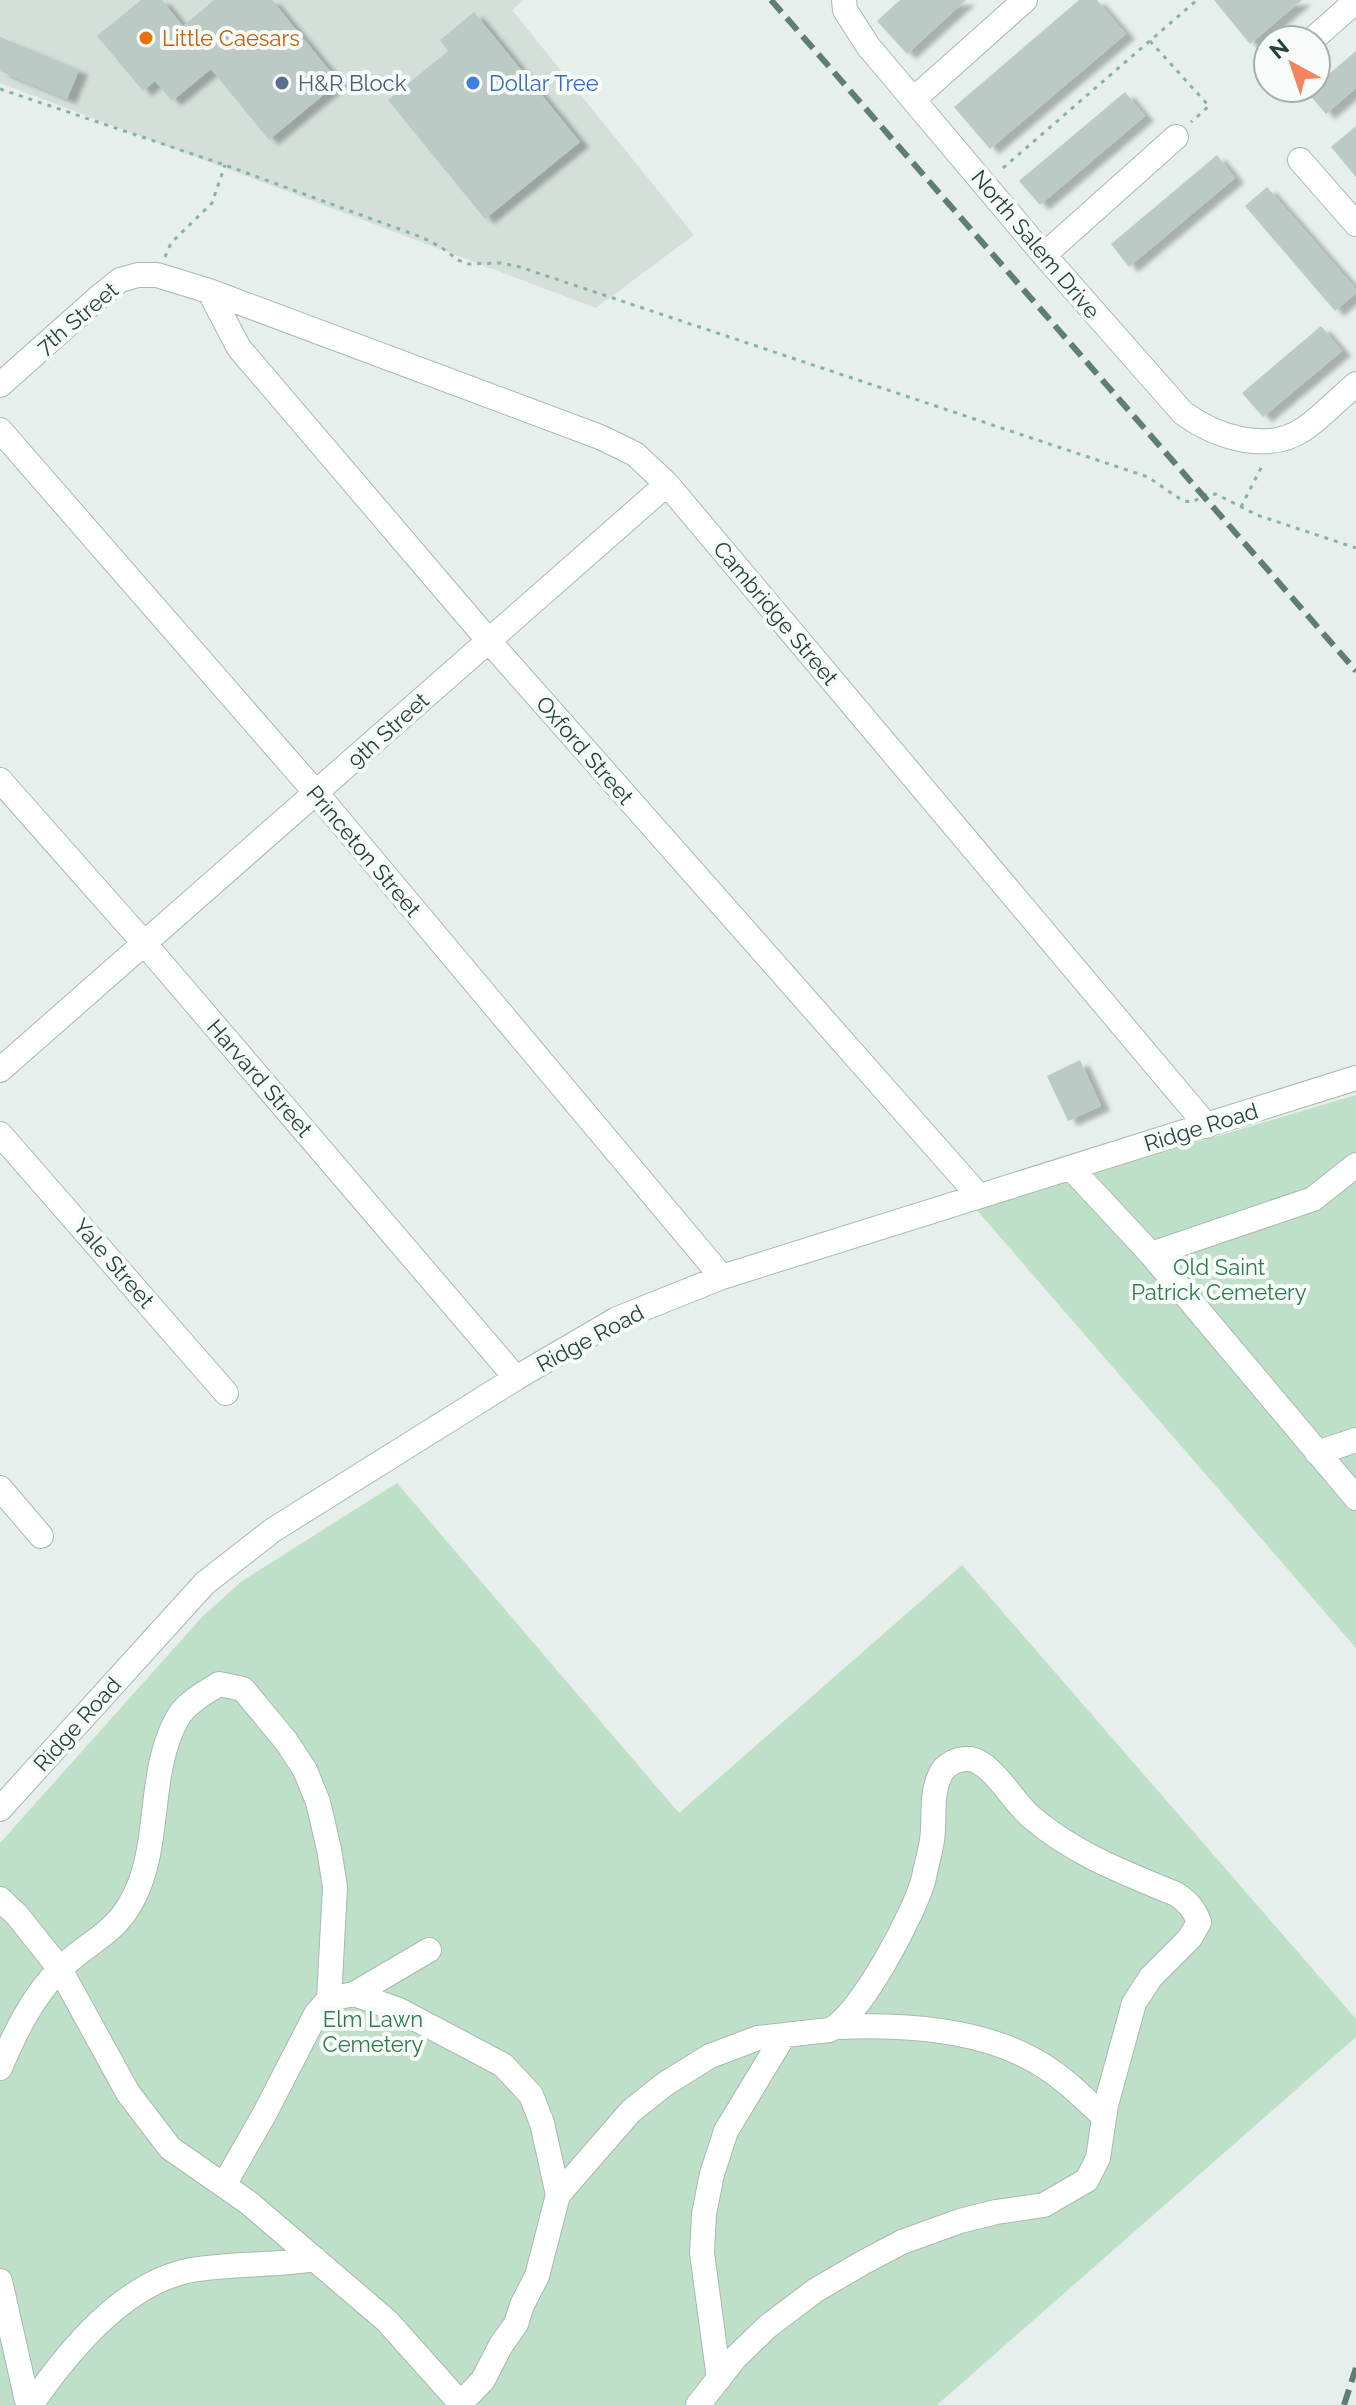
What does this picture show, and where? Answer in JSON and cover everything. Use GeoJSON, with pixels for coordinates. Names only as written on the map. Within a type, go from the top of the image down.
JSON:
{"type":"FeatureCollection","features":[{"type":"Feature","properties":{"kind":"street","name":"North Salem Drive"},"geometry":{"type":"LineString","coordinates":[[844,0],[845,10],[868,46],[1044,255],[1183,413],[1221,435],[1265,452]]}},
{"type":"Feature","properties":{"kind":"street"},"geometry":{"type":"LineString","coordinates":[[914,99],[1025,0]]}},
{"type":"Feature","properties":{"kind":"street"},"geometry":{"type":"LineString","coordinates":[[1330,24],[1356,1]]}},
{"type":"Feature","properties":{"kind":"street"},"geometry":{"type":"LineString","coordinates":[[1044,255],[1182,131]]}},
{"type":"Feature","properties":{"kind":"street"},"geometry":{"type":"LineString","coordinates":[[1300,160],[1356,224]]}},
{"type":"Feature","properties":{"kind":"street","name":"7th Street"},"geometry":{"type":"LineString","coordinates":[[0,385],[120,280],[138,275],[157,275],[209,291]]}},
{"type":"Feature","properties":{"kind":"street","name":"Cambridge Street"},"geometry":{"type":"LineString","coordinates":[[209,291],[600,437],[635,454],[667,484],[1207,1126]]}},
{"type":"Feature","properties":{"kind":"street","name":"Oxford Street"},"geometry":{"type":"LineString","coordinates":[[209,291],[239,348],[489,641],[979,1196]]}},
{"type":"Feature","properties":{"kind":"street"},"geometry":{"type":"LineString","coordinates":[[1265,452],[1303,430],[1356,384]]}},
{"type":"Feature","properties":{"kind":"street","name":"Princeton Street"},"geometry":{"type":"LineString","coordinates":[[0,430],[317,794],[722,1277]]}},
{"type":"Feature","properties":{"kind":"street","name":"9th Street"},"geometry":{"type":"LineString","coordinates":[[0,1070],[667,484]]}},
{"type":"Feature","properties":{"kind":"street","name":"Harvard Street"},"geometry":{"type":"LineString","coordinates":[[0,780],[144,943],[516,1378]]}},
{"type":"Feature","properties":{"kind":"street","name":"Ridge Road"},"geometry":{"type":"LineString","coordinates":[[0,1809],[215,1575],[273,1530],[516,1378],[617,1319],[722,1277],[1356,1078]]}},
{"type":"Feature","properties":{"kind":"street","name":"Yale Street"},"geometry":{"type":"LineString","coordinates":[[0,1134],[226,1393]]}},
{"type":"Feature","properties":{"kind":"street"},"geometry":{"type":"LineString","coordinates":[[1151,1254],[1313,1199],[1356,1165]]}},
{"type":"Feature","properties":{"kind":"street"},"geometry":{"type":"LineString","coordinates":[[1071,1168],[1151,1254],[1356,1498]]}},
{"type":"Feature","properties":{"kind":"street"},"geometry":{"type":"LineString","coordinates":[[1317,1453],[1356,1440]]}},
{"type":"Feature","properties":{"kind":"street"},"geometry":{"type":"LineString","coordinates":[[0,1488],[41,1536]]}},
{"type":"Feature","properties":{"kind":"street"},"geometry":{"type":"LineString","coordinates":[[0,2068],[11,2041],[34,2001],[60,1969],[112,1929],[127,1911],[140,1885],[149,1852],[166,1744],[178,1717],[202,1694],[219,1684],[243,1689],[286,1741],[305,1770],[318,1802],[335,1887],[329,1999]]}},
{"type":"Feature","properties":{"kind":"street"},"geometry":{"type":"LineString","coordinates":[[698,2405],[734,2359],[767,2327],[816,2290],[864,2262],[902,2242],[960,2221],[1044,2205],[1087,2180],[1098,2158],[1104,2117],[1134,2003],[1151,1977],[1190,1938],[1199,1922],[1187,1901],[1093,1860],[1029,1816],[988,1769],[975,1760],[963,1759],[948,1764],[941,1772],[933,1800],[933,1832],[923,1882],[886,1962],[859,2003],[837,2027]]}},
{"type":"Feature","properties":{"kind":"street"},"geometry":{"type":"LineString","coordinates":[[0,1899],[17,1915],[60,1969],[137,2104],[170,2148],[249,2203],[387,2321],[461,2404],[483,2380],[516,2324],[537,2276],[558,2195],[631,2111],[665,2084],[710,2056],[758,2038],[837,2027],[869,2025],[916,2028],[1008,2048],[1040,2063],[1071,2085],[1104,2117]]}},
{"type":"Feature","properties":{"kind":"street"},"geometry":{"type":"LineString","coordinates":[[224,2185],[316,2014],[329,1999],[354,1994],[429,1950]]}},
{"type":"Feature","properties":{"kind":"street"},"geometry":{"type":"LineString","coordinates":[[354,1994],[399,2010],[503,2065],[531,2095],[542,2123],[558,2195]]}},
{"type":"Feature","properties":{"kind":"street"},"geometry":{"type":"LineString","coordinates":[[719,2379],[702,2253],[704,2214],[712,2174],[726,2131],[784,2035]]}},
{"type":"Feature","properties":{"kind":"street"},"geometry":{"type":"LineString","coordinates":[[29,2405],[116,2306],[155,2283],[189,2270],[283,2265],[315,2259]]}},
{"type":"Feature","properties":{"kind":"street"},"geometry":{"type":"LineString","coordinates":[[0,2281],[29,2405]]}},
{"type":"Feature","properties":{"kind":"path"},"geometry":{"type":"LineString","coordinates":[[1003,168],[1197,0]]}},
{"type":"Feature","properties":{"kind":"path"},"geometry":{"type":"LineString","coordinates":[[1150,41],[1209,106],[1182,131]]}},
{"type":"Feature","properties":{"kind":"path"},"geometry":{"type":"LineString","coordinates":[[0,89],[421,237],[469,264],[501,263],[520,267],[1148,477],[1183,501],[1193,502],[1204,495],[1216,494],[1257,515],[1356,548]]}},
{"type":"Feature","properties":{"kind":"path"},"geometry":{"type":"LineString","coordinates":[[157,275],[171,243],[212,203],[224,168]]}},
{"type":"Feature","properties":{"kind":"path"},"geometry":{"type":"LineString","coordinates":[[1241,507],[1265,452]]}},
{"type":"Feature","properties":{"kind":"shaded area"},"geometry":{"type":"Polygon","coordinates":[[[0,0],[524,0],[512,10],[694,235],[596,308],[0,83],[0,0]]]}},
{"type":"Feature","properties":{"kind":"green space","name":"Old Saint Patrick Cemetery"},"geometry":{"type":"Polygon","coordinates":[[[1356,1095],[1356,1648],[975,1208],[1356,1095]]]}},
{"type":"Feature","properties":{"kind":"green space","name":"Elm Lawn Cemetery"},"geometry":{"type":"Polygon","coordinates":[[[397,1483],[679,1813],[962,1565],[1356,2019],[1356,2037],[937,2405],[0,2405],[0,1843],[202,1617],[242,1581],[397,1483]]]}},
{"type":"Feature","properties":{"kind":"building"},"geometry":{"type":"Polygon","coordinates":[[[141,0],[162,0],[183,26],[214,0],[272,0],[339,82],[269,140],[211,69],[172,101],[155,81],[143,91],[97,36],[141,0]]]}},
{"type":"Feature","properties":{"kind":"building"},"geometry":{"type":"Polygon","coordinates":[[[900,0],[966,0],[907,54],[877,21],[900,0]]]}},
{"type":"Feature","properties":{"kind":"building"},"geometry":{"type":"Polygon","coordinates":[[[1079,0],[1097,0],[1126,34],[990,149],[954,107],[1079,0]]]}},
{"type":"Feature","properties":{"kind":"building"},"geometry":{"type":"Polygon","coordinates":[[[1214,0],[1302,0],[1274,24],[1252,24],[1250,44],[1214,0]]]}},
{"type":"Feature","properties":{"kind":"building"},"geometry":{"type":"Polygon","coordinates":[[[474,12],[580,142],[485,219],[388,100],[448,51],[440,40],[474,12]]]}},
{"type":"Feature","properties":{"kind":"building"},"geometry":{"type":"Polygon","coordinates":[[[0,37],[79,70],[67,99],[0,71],[0,37]]]}},
{"type":"Feature","properties":{"kind":"building"},"geometry":{"type":"Polygon","coordinates":[[[1356,51],[1356,88],[1326,114],[1317,104],[1332,104],[1332,71],[1356,51]]]}},
{"type":"Feature","properties":{"kind":"building"},"geometry":{"type":"Polygon","coordinates":[[[1125,92],[1145,116],[1040,205],[1019,181],[1125,92]]]}},
{"type":"Feature","properties":{"kind":"building"},"geometry":{"type":"Polygon","coordinates":[[[1356,126],[1356,177],[1331,147],[1356,126]]]}},
{"type":"Feature","properties":{"kind":"building"},"geometry":{"type":"Polygon","coordinates":[[[1217,155],[1235,178],[1129,267],[1111,244],[1217,155]]]}},
{"type":"Feature","properties":{"kind":"building"},"geometry":{"type":"Polygon","coordinates":[[[1267,187],[1356,289],[1356,293],[1335,311],[1245,206],[1267,187]]]}},
{"type":"Feature","properties":{"kind":"building"},"geometry":{"type":"Polygon","coordinates":[[[1321,326],[1342,351],[1263,417],[1242,393],[1321,326]]]}},
{"type":"Feature","properties":{"kind":"building"},"geometry":{"type":"Polygon","coordinates":[[[1080,1060],[1101,1106],[1068,1121],[1047,1076],[1080,1060]]]}},
{"type":"Feature","properties":{"kind":"railway"},"geometry":{"type":"LineString","coordinates":[[771,0],[1356,671]]}},
{"type":"Feature","properties":{"kind":"railway"},"geometry":{"type":"LineString","coordinates":[[1344,2405],[1356,2368]]}},
{"type":"Feature","properties":{"kind":"place","name":"Little Caesars"},"geometry":{"type":"Point","coordinates":[146,38]}},
{"type":"Feature","properties":{"kind":"place","name":"H&R Block"},"geometry":{"type":"Point","coordinates":[282,83]}},
{"type":"Feature","properties":{"kind":"place","name":"Dollar Tree"},"geometry":{"type":"Point","coordinates":[473,83]}}]}
